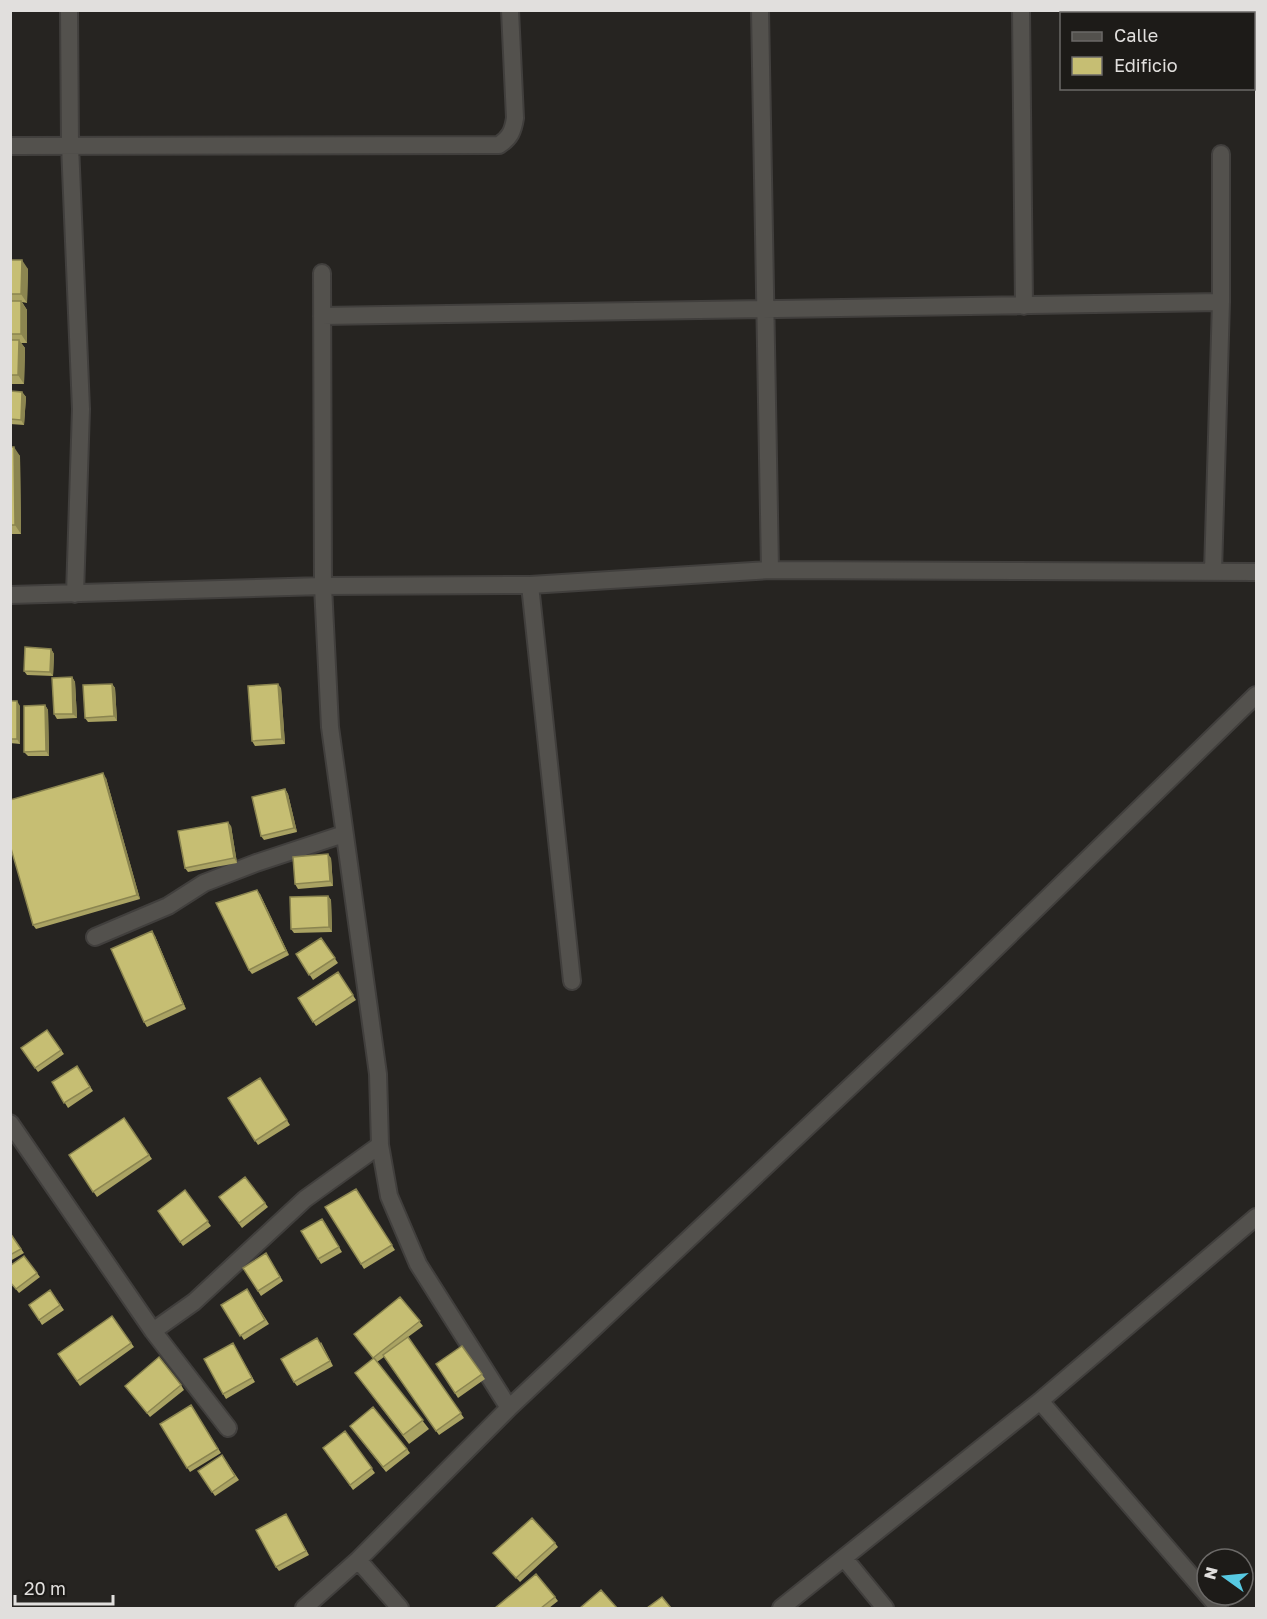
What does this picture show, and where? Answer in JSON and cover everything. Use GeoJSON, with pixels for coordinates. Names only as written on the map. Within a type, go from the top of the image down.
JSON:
{"type":"FeatureCollection","features":[{"type":"Feature","properties":{"kind":"street"},"geometry":{"type":"LineString","coordinates":[[69,10],[70,145],[81,409],[75,594]]}},
{"type":"Feature","properties":{"kind":"street"},"geometry":{"type":"LineString","coordinates":[[10,146],[499,145],[508,139],[513,130],[515,118],[510,10]]}},
{"type":"Feature","properties":{"kind":"street"},"geometry":{"type":"LineString","coordinates":[[760,10],[770,570]]}},
{"type":"Feature","properties":{"kind":"street"},"geometry":{"type":"LineString","coordinates":[[1021,10],[1024,306]]}},
{"type":"Feature","properties":{"kind":"street"},"geometry":{"type":"LineString","coordinates":[[1214,572],[1221,302],[1221,154]]}},
{"type":"Feature","properties":{"kind":"street"},"geometry":{"type":"LineString","coordinates":[[322,273],[323,586],[330,727],[378,1074],[380,1145],[389,1196],[418,1264],[510,1408]]}},
{"type":"Feature","properties":{"kind":"street"},"geometry":{"type":"LineString","coordinates":[[322,316],[1221,302]]}},
{"type":"Feature","properties":{"kind":"street"},"geometry":{"type":"LineString","coordinates":[[10,595],[323,586],[530,585],[770,570],[1257,572]]}},
{"type":"Feature","properties":{"kind":"street"},"geometry":{"type":"LineString","coordinates":[[530,585],[572,981]]}},
{"type":"Feature","properties":{"kind":"street"},"geometry":{"type":"LineString","coordinates":[[304,1608],[358,1560],[510,1408],[953,990],[1257,695]]}},
{"type":"Feature","properties":{"kind":"street"},"geometry":{"type":"LineString","coordinates":[[95,937],[168,906],[204,883],[344,834]]}},
{"type":"Feature","properties":{"kind":"street"},"geometry":{"type":"LineString","coordinates":[[10,1123],[153,1331],[228,1428]]}},
{"type":"Feature","properties":{"kind":"street"},"geometry":{"type":"LineString","coordinates":[[153,1331],[194,1302],[305,1199],[380,1145]]}},
{"type":"Feature","properties":{"kind":"street"},"geometry":{"type":"LineString","coordinates":[[781,1608],[1040,1401],[1257,1217]]}},
{"type":"Feature","properties":{"kind":"street"},"geometry":{"type":"LineString","coordinates":[[1040,1401],[1219,1608]]}},
{"type":"Feature","properties":{"kind":"street"},"geometry":{"type":"LineString","coordinates":[[844,1558],[885,1608]]}},
{"type":"Feature","properties":{"kind":"street"},"geometry":{"type":"LineString","coordinates":[[358,1560],[400,1608]]}},
{"type":"Feature","properties":{"kind":"building"},"geometry":{"type":"Polygon","coordinates":[[[10,260],[22,260],[21,294],[10,294],[10,260]]]}},
{"type":"Feature","properties":{"kind":"building"},"geometry":{"type":"Polygon","coordinates":[[[10,301],[21,301],[21,334],[10,334],[10,301]]]}},
{"type":"Feature","properties":{"kind":"building"},"geometry":{"type":"Polygon","coordinates":[[[10,340],[19,340],[18,375],[10,375],[10,340]]]}},
{"type":"Feature","properties":{"kind":"building"},"geometry":{"type":"Polygon","coordinates":[[[10,391],[22,392],[21,420],[10,419],[10,391]]]}},
{"type":"Feature","properties":{"kind":"building"},"geometry":{"type":"Polygon","coordinates":[[[10,447],[14,447],[15,525],[10,525],[10,447]]]}},
{"type":"Feature","properties":{"kind":"building"},"geometry":{"type":"Polygon","coordinates":[[[25,647],[51,649],[50,672],[24,671],[25,647]]]}},
{"type":"Feature","properties":{"kind":"building"},"geometry":{"type":"Polygon","coordinates":[[[72,677],[73,714],[54,714],[52,678],[72,677]]]}},
{"type":"Feature","properties":{"kind":"building"},"geometry":{"type":"Polygon","coordinates":[[[112,684],[114,716],[85,718],[83,685],[112,684]]]}},
{"type":"Feature","properties":{"kind":"building"},"geometry":{"type":"Polygon","coordinates":[[[278,684],[282,739],[252,741],[248,686],[278,684]]]}},
{"type":"Feature","properties":{"kind":"building"},"geometry":{"type":"Polygon","coordinates":[[[10,701],[17,701],[17,739],[10,739],[10,701]]]}},
{"type":"Feature","properties":{"kind":"building"},"geometry":{"type":"Polygon","coordinates":[[[45,705],[46,751],[24,752],[24,706],[45,705]]]}},
{"type":"Feature","properties":{"kind":"building"},"geometry":{"type":"Polygon","coordinates":[[[103,773],[137,895],[33,925],[10,845],[10,800],[103,773]]]}},
{"type":"Feature","properties":{"kind":"building"},"geometry":{"type":"Polygon","coordinates":[[[285,789],[294,828],[261,836],[252,797],[285,789]]]}},
{"type":"Feature","properties":{"kind":"building"},"geometry":{"type":"Polygon","coordinates":[[[228,822],[234,858],[185,868],[178,831],[228,822]]]}},
{"type":"Feature","properties":{"kind":"building"},"geometry":{"type":"Polygon","coordinates":[[[328,854],[330,881],[295,884],[293,857],[328,854]]]}},
{"type":"Feature","properties":{"kind":"building"},"geometry":{"type":"Polygon","coordinates":[[[257,890],[286,951],[249,970],[216,903],[257,890]]]}},
{"type":"Feature","properties":{"kind":"building"},"geometry":{"type":"Polygon","coordinates":[[[328,896],[329,927],[291,929],[290,897],[328,896]]]}},
{"type":"Feature","properties":{"kind":"building"},"geometry":{"type":"Polygon","coordinates":[[[152,931],[183,1004],[144,1022],[111,949],[152,931]]]}},
{"type":"Feature","properties":{"kind":"building"},"geometry":{"type":"Polygon","coordinates":[[[321,938],[335,958],[309,975],[296,954],[321,938]]]}},
{"type":"Feature","properties":{"kind":"building"},"geometry":{"type":"Polygon","coordinates":[[[338,972],[353,995],[313,1022],[298,998],[338,972]]]}},
{"type":"Feature","properties":{"kind":"building"},"geometry":{"type":"Polygon","coordinates":[[[47,1030],[61,1050],[35,1068],[21,1048],[47,1030]]]}},
{"type":"Feature","properties":{"kind":"building"},"geometry":{"type":"Polygon","coordinates":[[[77,1066],[90,1087],[64,1103],[52,1082],[77,1066]]]}},
{"type":"Feature","properties":{"kind":"building"},"geometry":{"type":"Polygon","coordinates":[[[260,1078],[287,1120],[255,1141],[228,1098],[260,1078]]]}},
{"type":"Feature","properties":{"kind":"building"},"geometry":{"type":"Polygon","coordinates":[[[124,1118],[149,1155],[93,1192],[69,1155],[124,1118]]]}},
{"type":"Feature","properties":{"kind":"building"},"geometry":{"type":"Polygon","coordinates":[[[245,1177],[265,1203],[239,1223],[219,1197],[245,1177]]]}},
{"type":"Feature","properties":{"kind":"building"},"geometry":{"type":"Polygon","coordinates":[[[356,1189],[392,1245],[361,1264],[325,1207],[356,1189]]]}},
{"type":"Feature","properties":{"kind":"building"},"geometry":{"type":"Polygon","coordinates":[[[185,1190],[208,1221],[180,1242],[158,1211],[185,1190]]]}},
{"type":"Feature","properties":{"kind":"building"},"geometry":{"type":"Polygon","coordinates":[[[322,1219],[339,1247],[318,1259],[301,1231],[322,1219]]]}},
{"type":"Feature","properties":{"kind":"building"},"geometry":{"type":"Polygon","coordinates":[[[10,1233],[21,1249],[10,1255],[10,1233]]]}},
{"type":"Feature","properties":{"kind":"building"},"geometry":{"type":"Polygon","coordinates":[[[266,1253],[280,1277],[258,1291],[243,1268],[266,1253]]]}},
{"type":"Feature","properties":{"kind":"building"},"geometry":{"type":"Polygon","coordinates":[[[24,1256],[37,1273],[16,1289],[10,1282],[10,1266],[24,1256]]]}},
{"type":"Feature","properties":{"kind":"building"},"geometry":{"type":"Polygon","coordinates":[[[247,1289],[265,1320],[240,1336],[221,1305],[247,1289]]]}},
{"type":"Feature","properties":{"kind":"building"},"geometry":{"type":"Polygon","coordinates":[[[50,1290],[60,1305],[39,1320],[29,1305],[50,1290]]]}},
{"type":"Feature","properties":{"kind":"building"},"geometry":{"type":"Polygon","coordinates":[[[400,1297],[420,1321],[373,1358],[354,1334],[400,1297]]]}},
{"type":"Feature","properties":{"kind":"building"},"geometry":{"type":"Polygon","coordinates":[[[112,1316],[131,1343],[77,1381],[58,1354],[112,1316]]]}},
{"type":"Feature","properties":{"kind":"building"},"geometry":{"type":"Polygon","coordinates":[[[408,1337],[461,1413],[436,1431],[383,1355],[408,1337]]]}},
{"type":"Feature","properties":{"kind":"building"},"geometry":{"type":"Polygon","coordinates":[[[317,1338],[330,1361],[294,1382],[281,1359],[317,1338]]]}},
{"type":"Feature","properties":{"kind":"building"},"geometry":{"type":"Polygon","coordinates":[[[233,1343],[252,1378],[223,1394],[204,1359],[233,1343]]]}},
{"type":"Feature","properties":{"kind":"building"},"geometry":{"type":"Polygon","coordinates":[[[462,1346],[482,1374],[455,1393],[436,1364],[462,1346]]]}},
{"type":"Feature","properties":{"kind":"building"},"geometry":{"type":"Polygon","coordinates":[[[159,1357],[181,1385],[147,1413],[125,1386],[159,1357]]]}},
{"type":"Feature","properties":{"kind":"building"},"geometry":{"type":"Polygon","coordinates":[[[374,1358],[423,1420],[403,1435],[355,1373],[374,1358]]]}},
{"type":"Feature","properties":{"kind":"building"},"geometry":{"type":"Polygon","coordinates":[[[191,1405],[218,1449],[187,1468],[160,1424],[191,1405]]]}},
{"type":"Feature","properties":{"kind":"building"},"geometry":{"type":"Polygon","coordinates":[[[373,1407],[407,1449],[383,1467],[350,1426],[373,1407]]]}},
{"type":"Feature","properties":{"kind":"building"},"geometry":{"type":"Polygon","coordinates":[[[345,1431],[372,1468],[350,1485],[323,1448],[345,1431]]]}},
{"type":"Feature","properties":{"kind":"building"},"geometry":{"type":"Polygon","coordinates":[[[222,1455],[235,1476],[212,1492],[198,1471],[222,1455]]]}},
{"type":"Feature","properties":{"kind":"building"},"geometry":{"type":"Polygon","coordinates":[[[286,1514],[306,1551],[276,1567],[256,1530],[286,1514]]]}},
{"type":"Feature","properties":{"kind":"building"},"geometry":{"type":"Polygon","coordinates":[[[532,1518],[555,1543],[516,1578],[493,1553],[532,1518]]]}},
{"type":"Feature","properties":{"kind":"building"},"geometry":{"type":"Polygon","coordinates":[[[536,1574],[555,1597],[541,1608],[495,1608],[536,1574]]]}},
{"type":"Feature","properties":{"kind":"building"},"geometry":{"type":"Polygon","coordinates":[[[601,1590],[617,1608],[580,1608],[601,1590]]]}},
{"type":"Feature","properties":{"kind":"building"},"geometry":{"type":"Polygon","coordinates":[[[662,1597],[671,1608],[647,1608],[662,1597]]]}}]}
